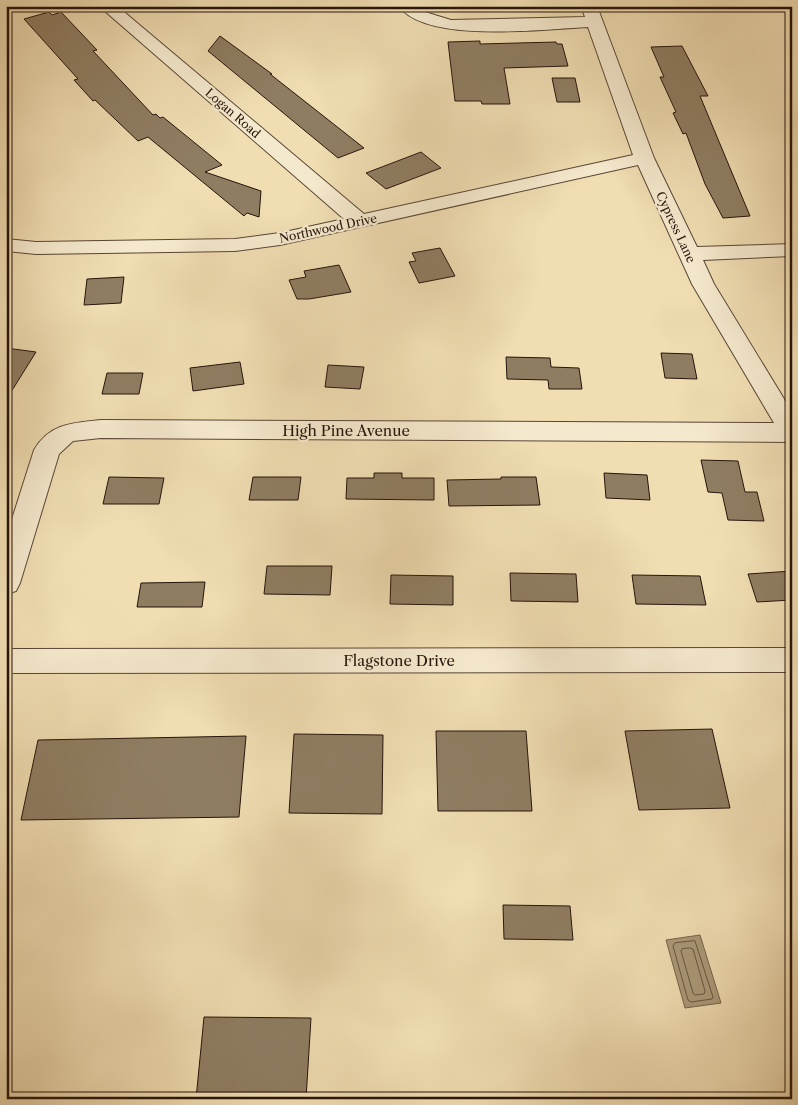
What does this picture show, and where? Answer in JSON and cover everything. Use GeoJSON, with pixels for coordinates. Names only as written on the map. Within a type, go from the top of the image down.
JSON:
{"type":"FeatureCollection","features":[{"type":"Feature","properties":{"kind":"street","name":"Logan Road"},"geometry":{"type":"LineString","coordinates":[[107,6],[359,221]]}},
{"type":"Feature","properties":{"kind":"street"},"geometry":{"type":"LineString","coordinates":[[407,6],[419,16],[450,25],[476,26],[591,14]]}},
{"type":"Feature","properties":{"kind":"street","name":"Cypress Lane"},"geometry":{"type":"LineString","coordinates":[[591,14],[644,158],[703,284],[791,432]]}},
{"type":"Feature","properties":{"kind":"street","name":"Northwood Drive"},"geometry":{"type":"LineString","coordinates":[[6,245],[36,248],[236,245],[280,239],[644,158]]}},
{"type":"Feature","properties":{"kind":"street"},"geometry":{"type":"LineString","coordinates":[[689,254],[792,250]]}},
{"type":"Feature","properties":{"kind":"street","name":"High Pine Avenue"},"geometry":{"type":"LineString","coordinates":[[6,583],[47,450],[66,433],[101,429],[791,432]]}},
{"type":"Feature","properties":{"kind":"street","name":"Flagstone Drive"},"geometry":{"type":"LineString","coordinates":[[6,661],[792,660]]}},
{"type":"Feature","properties":{"kind":"water"},"geometry":{"type":"Polygon","coordinates":[[[700,935],[721,1003],[685,1008],[666,940],[700,935]]]}},
{"type":"Feature","properties":{"kind":"building"},"geometry":{"type":"Polygon","coordinates":[[[49,12],[52,15],[61,12],[97,50],[93,51],[153,115],[156,114],[160,118],[163,117],[222,165],[205,172],[261,191],[259,217],[247,213],[244,216],[148,137],[138,141],[95,100],[93,101],[74,80],[78,79],[24,19],[49,12]]]}},
{"type":"Feature","properties":{"kind":"building"},"geometry":{"type":"Polygon","coordinates":[[[220,36],[272,74],[270,74],[364,148],[338,158],[208,51],[220,36]]]}},
{"type":"Feature","properties":{"kind":"building"},"geometry":{"type":"Polygon","coordinates":[[[480,41],[480,44],[556,42],[557,44],[562,44],[568,66],[504,68],[510,104],[482,104],[481,101],[455,101],[448,42],[480,41]]]}},
{"type":"Feature","properties":{"kind":"building"},"geometry":{"type":"Polygon","coordinates":[[[682,46],[708,96],[700,96],[750,216],[723,218],[705,184],[686,133],[683,134],[673,113],[676,112],[660,77],[664,77],[651,47],[682,46]]]}},
{"type":"Feature","properties":{"kind":"building"},"geometry":{"type":"Polygon","coordinates":[[[552,78],[575,78],[580,102],[557,102],[552,78]]]}},
{"type":"Feature","properties":{"kind":"building"},"geometry":{"type":"Polygon","coordinates":[[[421,152],[441,168],[386,189],[366,173],[421,152]]]}},
{"type":"Feature","properties":{"kind":"building"},"geometry":{"type":"Polygon","coordinates":[[[440,248],[455,276],[419,283],[409,262],[416,261],[412,253],[440,248]]]}},
{"type":"Feature","properties":{"kind":"building"},"geometry":{"type":"Polygon","coordinates":[[[339,265],[351,292],[309,299],[297,299],[289,280],[306,277],[304,271],[339,265]]]}},
{"type":"Feature","properties":{"kind":"building"},"geometry":{"type":"Polygon","coordinates":[[[124,277],[121,303],[84,305],[87,279],[124,277]]]}},
{"type":"Feature","properties":{"kind":"building"},"geometry":{"type":"Polygon","coordinates":[[[6,348],[36,352],[6,400],[6,348]]]}},
{"type":"Feature","properties":{"kind":"building"},"geometry":{"type":"Polygon","coordinates":[[[661,353],[692,354],[697,379],[665,378],[661,353]]]}},
{"type":"Feature","properties":{"kind":"building"},"geometry":{"type":"Polygon","coordinates":[[[506,357],[550,358],[551,367],[579,368],[582,389],[549,389],[548,380],[507,379],[506,357]]]}},
{"type":"Feature","properties":{"kind":"building"},"geometry":{"type":"Polygon","coordinates":[[[240,362],[244,384],[193,391],[190,368],[240,362]]]}},
{"type":"Feature","properties":{"kind":"building"},"geometry":{"type":"Polygon","coordinates":[[[328,365],[364,367],[360,389],[325,387],[328,365]]]}},
{"type":"Feature","properties":{"kind":"building"},"geometry":{"type":"Polygon","coordinates":[[[107,373],[143,373],[139,394],[102,394],[107,373]]]}},
{"type":"Feature","properties":{"kind":"building"},"geometry":{"type":"Polygon","coordinates":[[[701,460],[738,461],[745,492],[757,492],[764,521],[728,520],[722,493],[708,492],[701,460]]]}},
{"type":"Feature","properties":{"kind":"building"},"geometry":{"type":"Polygon","coordinates":[[[374,473],[402,473],[402,478],[434,478],[434,500],[346,499],[347,478],[374,478],[374,473]]]}},
{"type":"Feature","properties":{"kind":"building"},"geometry":{"type":"Polygon","coordinates":[[[604,473],[647,475],[650,500],[606,498],[604,473]]]}},
{"type":"Feature","properties":{"kind":"building"},"geometry":{"type":"Polygon","coordinates":[[[109,477],[164,478],[159,504],[103,504],[109,477]]]}},
{"type":"Feature","properties":{"kind":"building"},"geometry":{"type":"Polygon","coordinates":[[[253,477],[301,477],[298,500],[249,500],[253,477]]]}},
{"type":"Feature","properties":{"kind":"building"},"geometry":{"type":"Polygon","coordinates":[[[501,477],[536,477],[540,505],[449,506],[447,480],[501,479],[501,477]]]}},
{"type":"Feature","properties":{"kind":"building"},"geometry":{"type":"Polygon","coordinates":[[[267,566],[332,566],[330,595],[264,594],[267,566]]]}},
{"type":"Feature","properties":{"kind":"building"},"geometry":{"type":"Polygon","coordinates":[[[792,571],[792,600],[757,602],[748,574],[792,571]]]}},
{"type":"Feature","properties":{"kind":"building"},"geometry":{"type":"Polygon","coordinates":[[[510,573],[576,574],[578,602],[511,601],[510,573]]]}},
{"type":"Feature","properties":{"kind":"building"},"geometry":{"type":"Polygon","coordinates":[[[391,575],[453,576],[453,605],[390,604],[391,575]]]}},
{"type":"Feature","properties":{"kind":"building"},"geometry":{"type":"Polygon","coordinates":[[[632,575],[700,576],[706,605],[636,604],[632,575]]]}},
{"type":"Feature","properties":{"kind":"building"},"geometry":{"type":"Polygon","coordinates":[[[205,582],[202,607],[137,607],[141,583],[205,582]]]}},
{"type":"Feature","properties":{"kind":"building"},"geometry":{"type":"Polygon","coordinates":[[[712,729],[730,808],[639,810],[625,731],[712,729]]]}},
{"type":"Feature","properties":{"kind":"building"},"geometry":{"type":"Polygon","coordinates":[[[436,731],[526,731],[532,811],[438,811],[436,731]]]}},
{"type":"Feature","properties":{"kind":"building"},"geometry":{"type":"Polygon","coordinates":[[[294,734],[383,735],[382,814],[289,813],[294,734]]]}},
{"type":"Feature","properties":{"kind":"building"},"geometry":{"type":"Polygon","coordinates":[[[246,736],[239,817],[21,820],[38,740],[246,736]]]}},
{"type":"Feature","properties":{"kind":"building"},"geometry":{"type":"Polygon","coordinates":[[[503,905],[570,906],[573,940],[504,939],[503,905]]]}},
{"type":"Feature","properties":{"kind":"building"},"geometry":{"type":"Polygon","coordinates":[[[204,1017],[311,1018],[306,1099],[196,1099],[204,1017]]]}}]}
